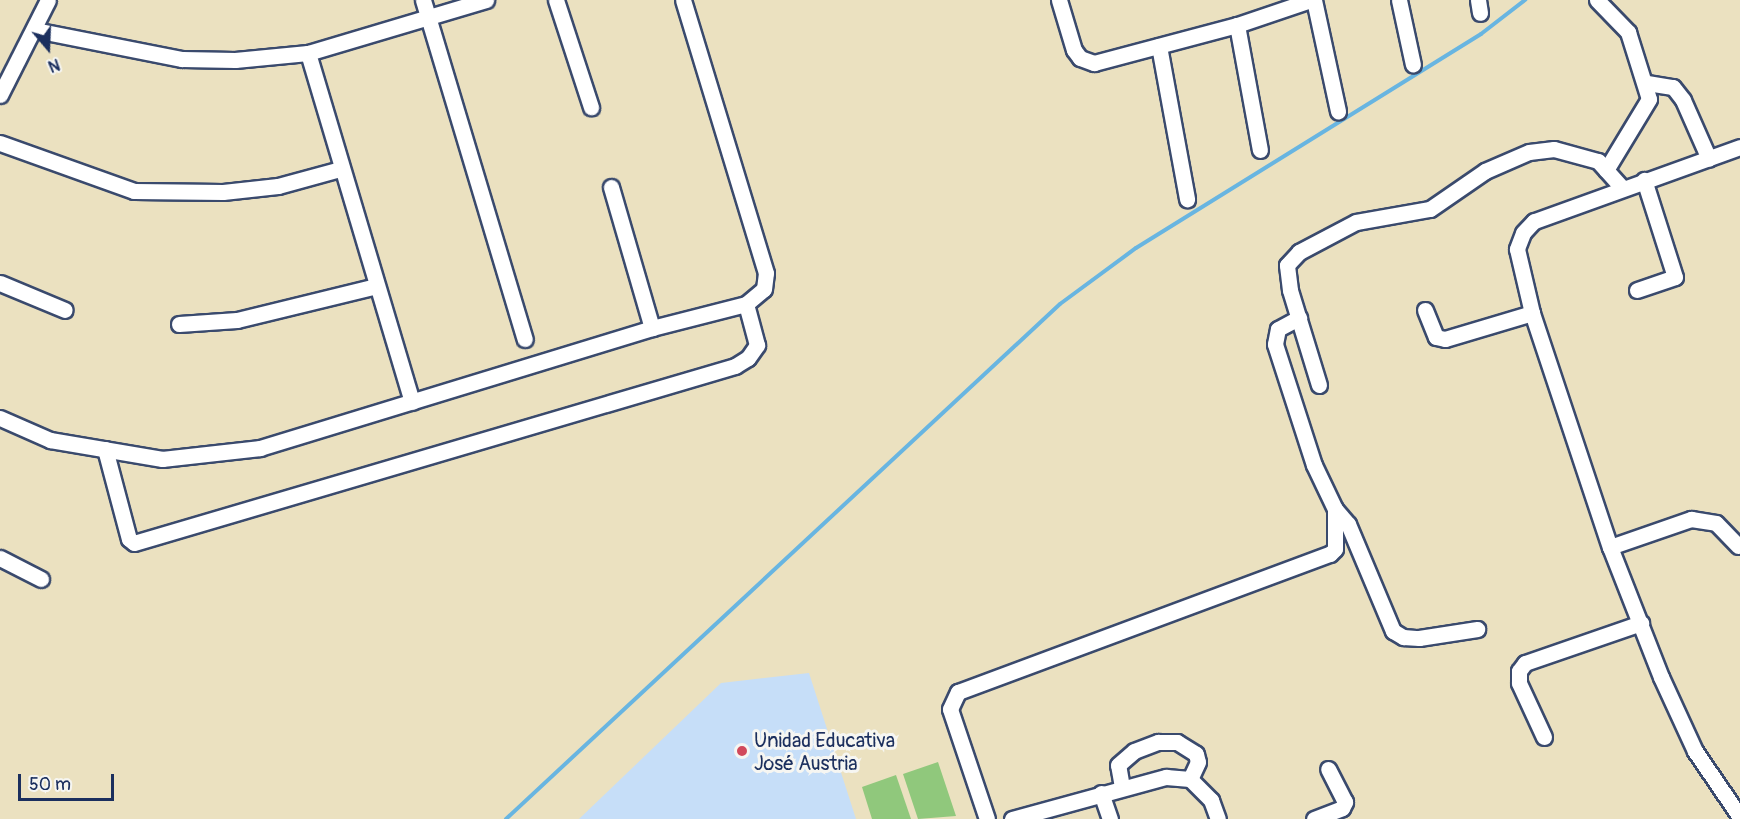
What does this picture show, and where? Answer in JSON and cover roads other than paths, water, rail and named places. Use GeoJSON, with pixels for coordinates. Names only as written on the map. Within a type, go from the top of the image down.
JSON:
{"type":"FeatureCollection","features":[{"type":"Feature","properties":{"kind":"street"},"geometry":{"type":"LineString","coordinates":[[0,95],[35,30],[48,0]]}},
{"type":"Feature","properties":{"kind":"street"},"geometry":{"type":"LineString","coordinates":[[423,0],[525,339]]}},
{"type":"Feature","properties":{"kind":"street"},"geometry":{"type":"LineString","coordinates":[[35,30],[182,60],[236,60],[308,52],[428,20],[486,0]]}},
{"type":"Feature","properties":{"kind":"street"},"geometry":{"type":"LineString","coordinates":[[556,0],[591,107]]}},
{"type":"Feature","properties":{"kind":"street"},"geometry":{"type":"LineString","coordinates":[[0,418],[50,440],[162,459],[260,448],[652,328],[746,304],[764,289],[766,273],[683,0]]}},
{"type":"Feature","properties":{"kind":"street"},"geometry":{"type":"LineString","coordinates":[[1059,0],[1074,50],[1080,58],[1094,63],[1237,25],[1312,0],[1338,111]]}},
{"type":"Feature","properties":{"kind":"street"},"geometry":{"type":"LineString","coordinates":[[1399,0],[1413,65]]}},
{"type":"Feature","properties":{"kind":"street"},"geometry":{"type":"LineString","coordinates":[[1597,0],[1628,32],[1647,83],[1649,99],[1605,170]]}},
{"type":"Feature","properties":{"kind":"street"},"geometry":{"type":"LineString","coordinates":[[1237,25],[1260,150]]}},
{"type":"Feature","properties":{"kind":"street"},"geometry":{"type":"LineString","coordinates":[[1159,46],[1187,199]]}},
{"type":"Feature","properties":{"kind":"street"},"geometry":{"type":"LineString","coordinates":[[308,52],[340,169],[412,402]]}},
{"type":"Feature","properties":{"kind":"street"},"geometry":{"type":"LineString","coordinates":[[1647,83],[1673,87],[1683,100],[1708,159]]}},
{"type":"Feature","properties":{"kind":"street"},"geometry":{"type":"LineString","coordinates":[[0,143],[134,190],[234,191],[278,186],[340,169]]}},
{"type":"Feature","properties":{"kind":"street"},"geometry":{"type":"LineString","coordinates":[[1738,809],[1695,751],[1610,547],[1532,313],[1517,249],[1523,233],[1534,221],[1740,147]]}},
{"type":"Feature","properties":{"kind":"street"},"geometry":{"type":"LineString","coordinates":[[1319,385],[1299,318],[1287,265],[1299,252],[1340,229],[1378,216],[1414,214],[1430,209],[1485,171],[1530,152],[1554,149],[1598,161],[1622,189]]}},
{"type":"Feature","properties":{"kind":"street"},"geometry":{"type":"LineString","coordinates":[[1637,290],[1675,277],[1675,270],[1644,180]]}},
{"type":"Feature","properties":{"kind":"street"},"geometry":{"type":"LineString","coordinates":[[611,187],[652,328]]}},
{"type":"Feature","properties":{"kind":"street"},"geometry":{"type":"LineString","coordinates":[[0,283],[65,310]]}},
{"type":"Feature","properties":{"kind":"street"},"geometry":{"type":"LineString","coordinates":[[179,324],[237,320],[376,286]]}},
{"type":"Feature","properties":{"kind":"street"},"geometry":{"type":"LineString","coordinates":[[105,449],[129,539],[134,543],[735,366],[748,358],[757,345],[746,304]]}},
{"type":"Feature","properties":{"kind":"street"},"geometry":{"type":"LineString","coordinates":[[1425,310],[1436,337],[1445,339],[1532,313]]}},
{"type":"Feature","properties":{"kind":"street"},"geometry":{"type":"LineString","coordinates":[[1299,318],[1278,329],[1276,352],[1314,465],[1335,509],[1348,524],[1393,631],[1403,637],[1419,638],[1477,629]]}},
{"type":"Feature","properties":{"kind":"street"},"geometry":{"type":"LineString","coordinates":[[987,819],[950,710],[958,692],[1330,555],[1337,535],[1335,509]]}},
{"type":"Feature","properties":{"kind":"street"},"geometry":{"type":"LineString","coordinates":[[1610,547],[1691,519],[1716,523],[1738,546]]}},
{"type":"Feature","properties":{"kind":"street"},"geometry":{"type":"LineString","coordinates":[[0,558],[41,579]]}},
{"type":"Feature","properties":{"kind":"street"},"geometry":{"type":"LineString","coordinates":[[1544,737],[1519,683],[1519,671],[1525,663],[1641,623]]}},
{"type":"Feature","properties":{"kind":"street"},"geometry":{"type":"LineString","coordinates":[[1122,787],[1118,765],[1134,751],[1158,742],[1177,742],[1196,754],[1198,762],[1190,779]]}},
{"type":"Feature","properties":{"kind":"street"},"geometry":{"type":"LineString","coordinates":[[1314,819],[1342,808],[1345,801],[1328,769]]}},
{"type":"Feature","properties":{"kind":"street"},"geometry":{"type":"LineString","coordinates":[[1012,819],[1122,787],[1166,777],[1190,779],[1211,800],[1218,819]]}},
{"type":"Feature","properties":{"kind":"street"},"geometry":{"type":"LineString","coordinates":[[1101,793],[1110,819]]}},
{"type":"Feature","properties":{"kind":"waterway"},"geometry":{"type":"LineString","coordinates":[[506,819],[1060,304],[1136,248],[1481,34],[1525,0]]}},
{"type":"Feature","properties":{"kind":"place","name":"Unidad Educativa José Austria"},"geometry":{"type":"Point","coordinates":[742,751]}}]}
